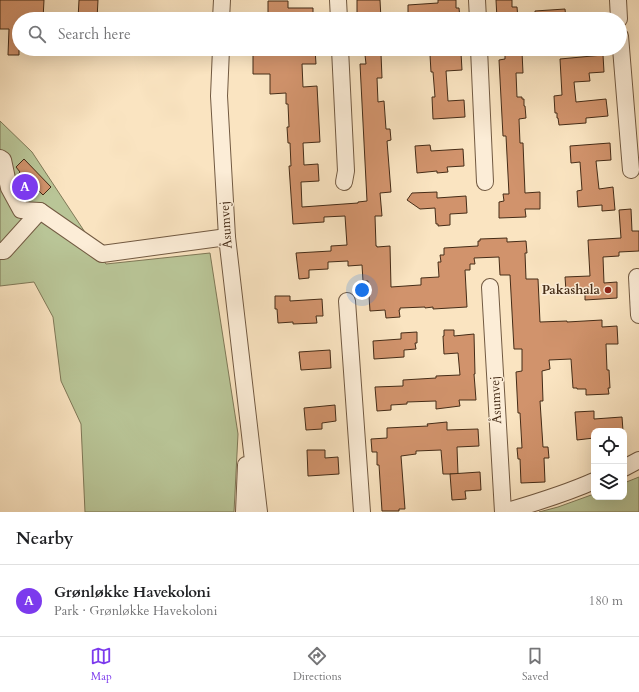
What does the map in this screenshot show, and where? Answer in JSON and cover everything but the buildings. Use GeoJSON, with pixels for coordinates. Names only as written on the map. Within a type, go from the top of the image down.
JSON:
{"type":"FeatureCollection","features":[{"type":"Feature","properties":{"kind":"street"},"geometry":{"type":"LineString","coordinates":[[222,0],[222,12]]}},
{"type":"Feature","properties":{"kind":"street"},"geometry":{"type":"LineString","coordinates":[[338,0],[339,12]]}},
{"type":"Feature","properties":{"kind":"street"},"geometry":{"type":"LineString","coordinates":[[477,0],[478,12]]}},
{"type":"Feature","properties":{"kind":"street"},"geometry":{"type":"LineString","coordinates":[[618,0],[619,12]]}},
{"type":"Feature","properties":{"kind":"street","name":"Åsumvej"},"geometry":{"type":"LineString","coordinates":[[221,56],[220,104],[226,237],[259,512]]}},
{"type":"Feature","properties":{"kind":"street"},"geometry":{"type":"LineString","coordinates":[[340,56],[346,171],[344,182]]}},
{"type":"Feature","properties":{"kind":"street"},"geometry":{"type":"LineString","coordinates":[[479,56],[485,182]]}},
{"type":"Feature","properties":{"kind":"street"},"geometry":{"type":"LineString","coordinates":[[621,56],[630,170]]}},
{"type":"Feature","properties":{"kind":"street"},"geometry":{"type":"LineString","coordinates":[[0,158],[3,160],[10,188],[21,210],[40,211],[102,254],[226,237]]}},
{"type":"Feature","properties":{"kind":"street"},"geometry":{"type":"LineString","coordinates":[[0,251],[4,251],[40,211]]}},
{"type":"Feature","properties":{"kind":"street"},"geometry":{"type":"LineString","coordinates":[[637,277],[639,315]]}},
{"type":"Feature","properties":{"kind":"street","name":"Åsumvej"},"geometry":{"type":"LineString","coordinates":[[490,287],[504,512],[539,502],[591,482]]}},
{"type":"Feature","properties":{"kind":"street"},"geometry":{"type":"LineString","coordinates":[[347,301],[362,512]]}},
{"type":"Feature","properties":{"kind":"street","name":"Åsumvej"},"geometry":{"type":"LineString","coordinates":[[244,512],[246,399]]}},
{"type":"Feature","properties":{"kind":"street"},"geometry":{"type":"LineString","coordinates":[[627,466],[639,460]]}},
{"type":"Feature","properties":{"kind":"green space"},"geometry":{"type":"Polygon","coordinates":[[[0,121],[32,152],[106,264],[210,253],[238,434],[234,512],[85,512],[81,424],[61,381],[53,317],[34,282],[0,286],[0,121]]]}},
{"type":"Feature","properties":{"kind":"green space"},"geometry":{"type":"Polygon","coordinates":[[[639,477],[639,512],[539,512],[591,495],[591,500],[627,500],[627,482],[639,477]]]}},
{"type":"Feature","properties":{"kind":"place","name":"Grønløkke Havekoloni"},"geometry":{"type":"Point","coordinates":[25,187]}},
{"type":"Feature","properties":{"kind":"place","name":"Pakashala"},"geometry":{"type":"Point","coordinates":[608,290]}}]}
